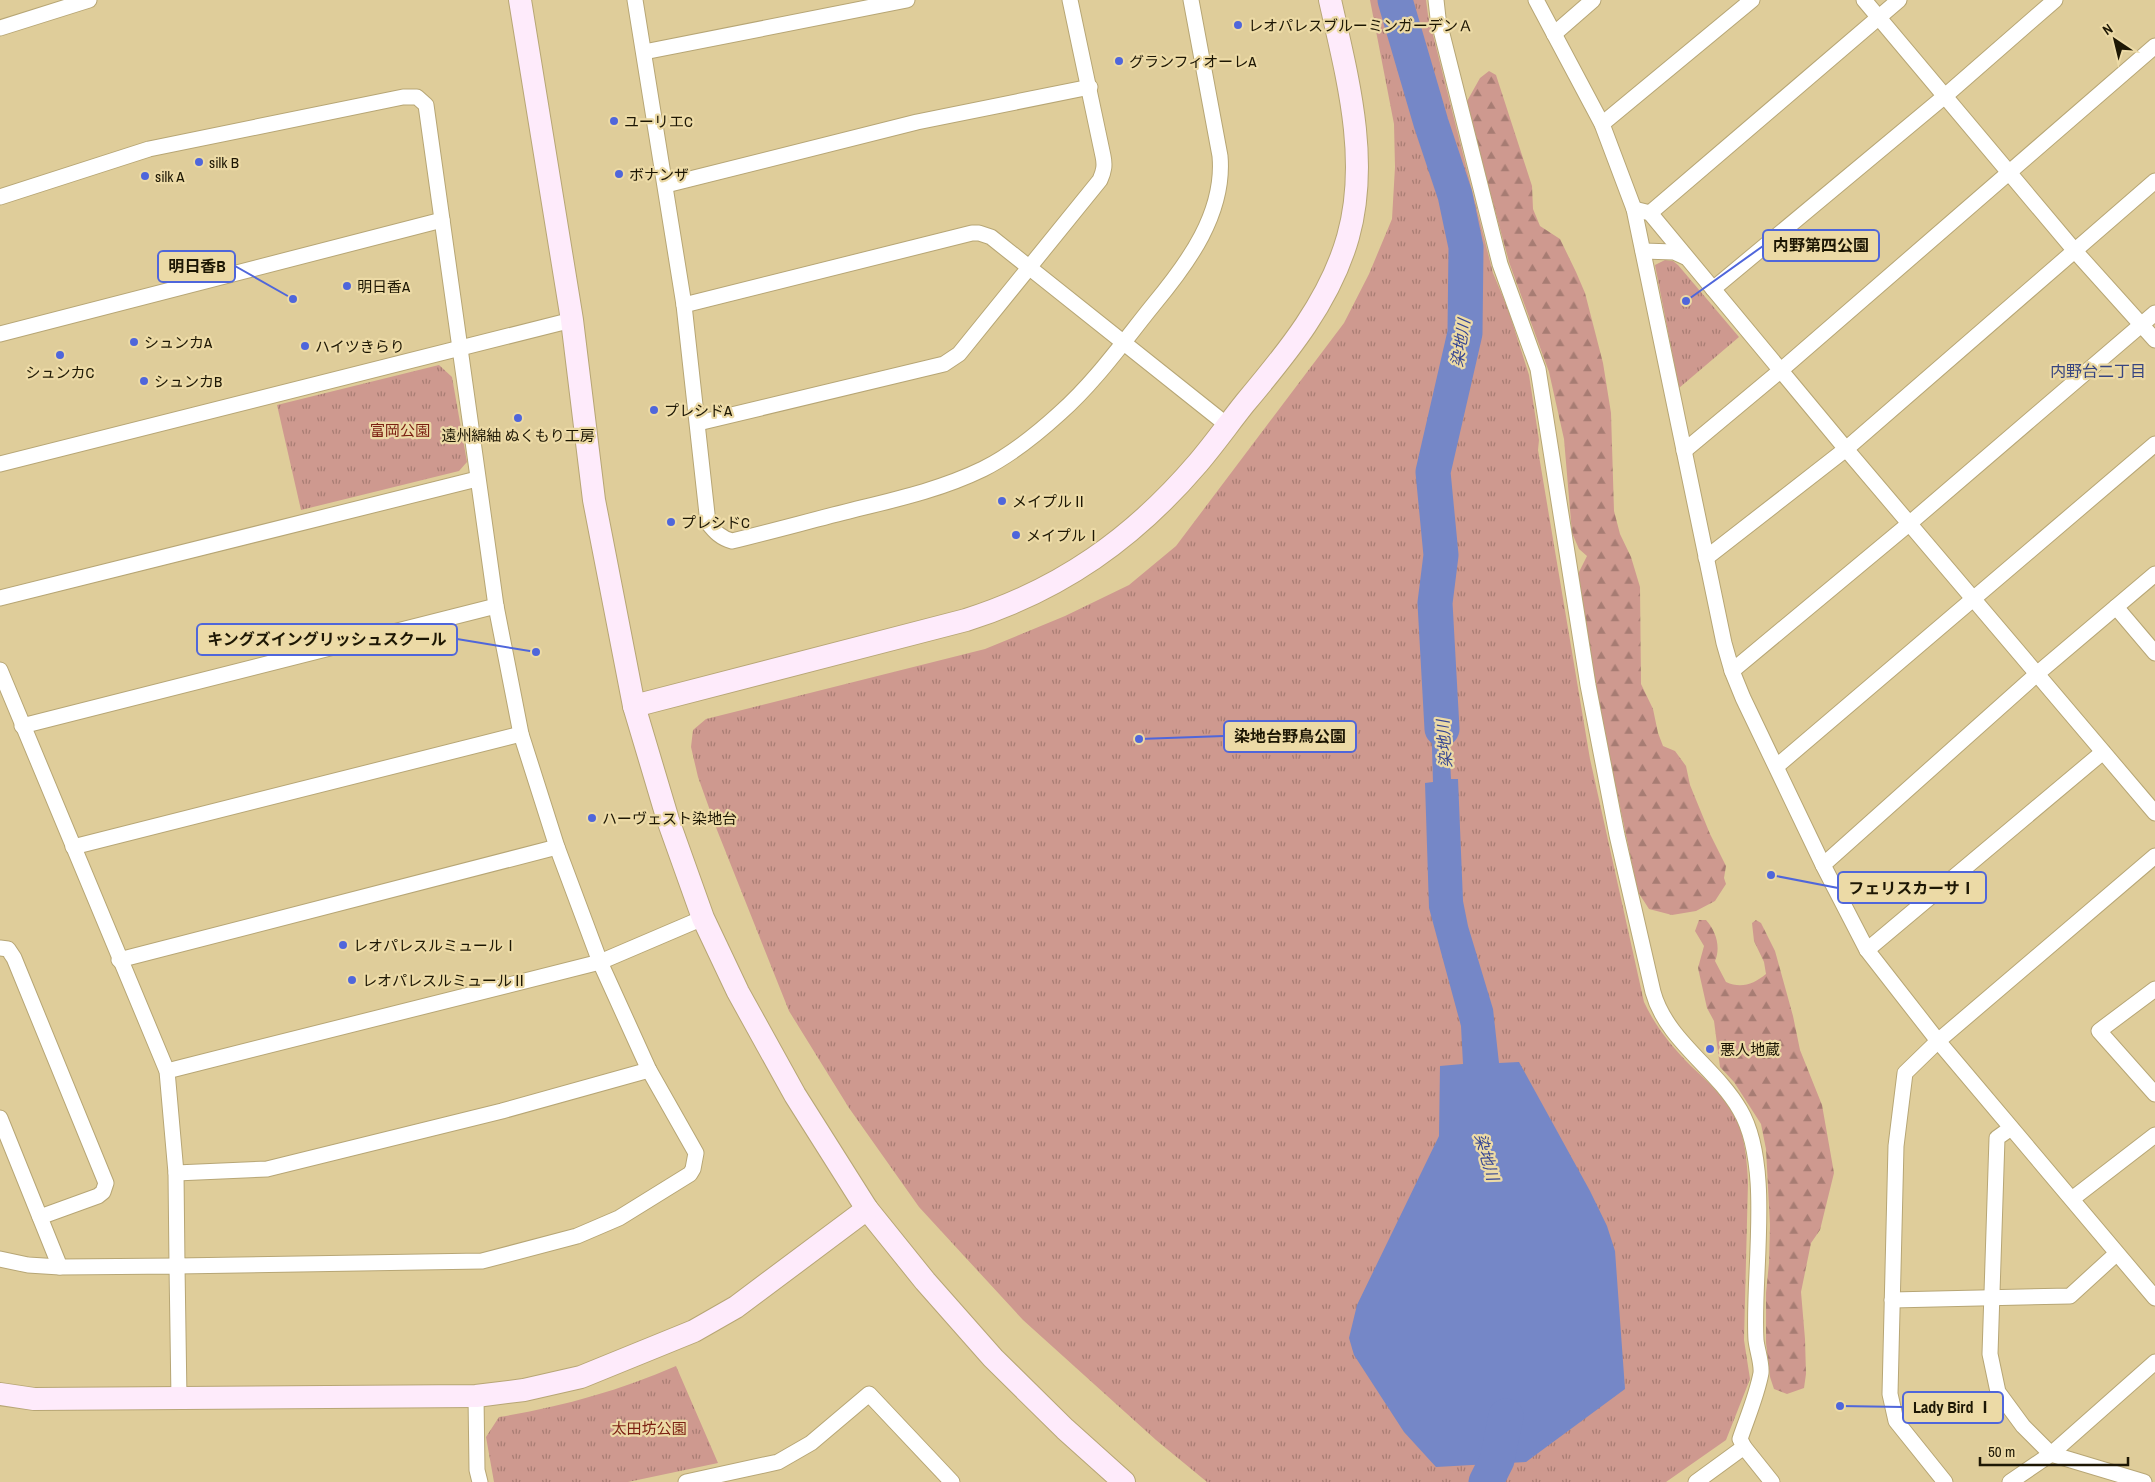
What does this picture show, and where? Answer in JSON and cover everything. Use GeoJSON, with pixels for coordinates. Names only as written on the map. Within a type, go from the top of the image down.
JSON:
{"type":"FeatureCollection","features":[{"type":"Feature","properties":{"kind":"street"},"geometry":{"type":"LineString","coordinates":[[0,28],[90,0]]}},
{"type":"Feature","properties":{"kind":"street"},"geometry":{"type":"LineString","coordinates":[[520,0],[572,320],[594,500],[634,706],[668,820],[702,918],[738,992],[795,1095],[867,1208],[924,1281],[993,1358],[1065,1429],[1124,1482]]}},
{"type":"Feature","properties":{"kind":"street"},"geometry":{"type":"LineString","coordinates":[[635,0],[684,305],[708,522],[715,532],[724,539],[732,541],[925,492],[984,468],[1023,443],[1061,413],[1124,342],[1197,246],[1210,218],[1218,183],[1220,156],[1191,0]]}},
{"type":"Feature","properties":{"kind":"street"},"geometry":{"type":"LineString","coordinates":[[644,52],[906,0]]}},
{"type":"Feature","properties":{"kind":"street"},"geometry":{"type":"LineString","coordinates":[[698,424],[949,362],[959,354],[1103,174],[1105,167],[1104,156],[1070,0]]}},
{"type":"Feature","properties":{"kind":"street"},"geometry":{"type":"LineString","coordinates":[[634,706],[966,620],[998,610],[1032,595],[1075,572],[1124,537],[1150,514],[1198,463],[1284,356],[1321,301],[1348,238],[1353,210],[1356,151],[1352,96],[1330,0]]}},
{"type":"Feature","properties":{"kind":"street"},"geometry":{"type":"LineString","coordinates":[[1436,0],[1438,18],[1500,264],[1538,369],[1588,685],[1618,835],[1653,992],[1657,1006],[1668,1024],[1704,1066],[1718,1079],[1741,1110],[1750,1136],[1756,1163],[1758,1208],[1756,1340],[1761,1372],[1740,1439],[1744,1447],[1772,1482]]}},
{"type":"Feature","properties":{"kind":"street"},"geometry":{"type":"LineString","coordinates":[[1536,0],[1602,124],[1634,209],[1724,643],[1732,671],[1823,865],[1868,950],[2010,1128],[2155,1298]]}},
{"type":"Feature","properties":{"kind":"street"},"geometry":{"type":"LineString","coordinates":[[1554,34],[1593,0]]}},
{"type":"Feature","properties":{"kind":"street"},"geometry":{"type":"LineString","coordinates":[[1602,124],[1752,0]]}},
{"type":"Feature","properties":{"kind":"street"},"geometry":{"type":"LineString","coordinates":[[1864,0],[2076,252],[2155,340]]}},
{"type":"Feature","properties":{"kind":"street"},"geometry":{"type":"LineString","coordinates":[[1650,213],[1899,0]]}},
{"type":"Feature","properties":{"kind":"street"},"geometry":{"type":"LineString","coordinates":[[1713,289],[1945,96],[2055,0]]}},
{"type":"Feature","properties":{"kind":"street"},"geometry":{"type":"LineString","coordinates":[[1684,451],[1780,371],[2155,46]]}},
{"type":"Feature","properties":{"kind":"street"},"geometry":{"type":"LineString","coordinates":[[666,185],[917,122],[1090,87]]}},
{"type":"Feature","properties":{"kind":"street"},"geometry":{"type":"LineString","coordinates":[[0,197],[149,149],[412,96],[417,97],[426,105],[496,606],[521,734],[557,847],[600,962],[649,1070],[696,1153],[693,1169],[685,1178],[619,1218],[577,1236],[482,1261],[60,1267],[28,1265],[0,1259]]}},
{"type":"Feature","properties":{"kind":"street"},"geometry":{"type":"LineString","coordinates":[[1706,558],[1846,449],[2076,252],[2155,181]]}},
{"type":"Feature","properties":{"kind":"street"},"geometry":{"type":"LineString","coordinates":[[1634,209],[1650,213],[1780,371],[2155,813]]}},
{"type":"Feature","properties":{"kind":"street"},"geometry":{"type":"LineString","coordinates":[[0,334],[442,220]]}},
{"type":"Feature","properties":{"kind":"street"},"geometry":{"type":"LineString","coordinates":[[684,305],[979,233],[991,237],[1030,266],[1227,425]]}},
{"type":"Feature","properties":{"kind":"street"},"geometry":{"type":"LineString","coordinates":[[1643,251],[1674,252],[1687,258]]}},
{"type":"Feature","properties":{"kind":"street"},"geometry":{"type":"LineString","coordinates":[[1732,671],[1910,523],[2155,313]]}},
{"type":"Feature","properties":{"kind":"street"},"geometry":{"type":"LineString","coordinates":[[0,464],[572,320]]}},
{"type":"Feature","properties":{"kind":"street"},"geometry":{"type":"LineString","coordinates":[[1777,766],[1975,600],[2155,444]]}},
{"type":"Feature","properties":{"kind":"street"},"geometry":{"type":"LineString","coordinates":[[0,598],[477,478]]}},
{"type":"Feature","properties":{"kind":"street"},"geometry":{"type":"LineString","coordinates":[[1823,865],[2038,673],[2155,574]]}},
{"type":"Feature","properties":{"kind":"street"},"geometry":{"type":"LineString","coordinates":[[22,726],[496,606]]}},
{"type":"Feature","properties":{"kind":"street"},"geometry":{"type":"LineString","coordinates":[[2116,607],[2155,653]]}},
{"type":"Feature","properties":{"kind":"street"},"geometry":{"type":"LineString","coordinates":[[0,670],[119,960],[167,1071],[176,1173],[179,1399]]}},
{"type":"Feature","properties":{"kind":"street"},"geometry":{"type":"LineString","coordinates":[[73,847],[521,734]]}},
{"type":"Feature","properties":{"kind":"street"},"geometry":{"type":"LineString","coordinates":[[1868,950],[2103,752]]}},
{"type":"Feature","properties":{"kind":"street"},"geometry":{"type":"LineString","coordinates":[[119,960],[557,847]]}},
{"type":"Feature","properties":{"kind":"street"},"geometry":{"type":"LineString","coordinates":[[1945,1482],[1896,1421],[1890,1394],[1896,1146],[1905,1073],[1938,1040],[2155,856]]}},
{"type":"Feature","properties":{"kind":"street"},"geometry":{"type":"LineString","coordinates":[[167,1071],[600,962],[702,918]]}},
{"type":"Feature","properties":{"kind":"street"},"geometry":{"type":"LineString","coordinates":[[0,948],[8,949],[14,958],[106,1183],[103,1192],[98,1196],[40,1217]]}},
{"type":"Feature","properties":{"kind":"street"},"geometry":{"type":"LineString","coordinates":[[2155,989],[2099,1031],[2155,1094]]}},
{"type":"Feature","properties":{"kind":"street"},"geometry":{"type":"LineString","coordinates":[[176,1173],[267,1169],[502,1111],[649,1070]]}},
{"type":"Feature","properties":{"kind":"street"},"geometry":{"type":"LineString","coordinates":[[0,1118],[60,1267]]}},
{"type":"Feature","properties":{"kind":"street"},"geometry":{"type":"LineString","coordinates":[[2010,1128],[1997,1138],[1990,1354],[1998,1392],[2023,1426],[2051,1454],[2144,1482]]}},
{"type":"Feature","properties":{"kind":"street"},"geometry":{"type":"LineString","coordinates":[[2072,1199],[2155,1135]]}},
{"type":"Feature","properties":{"kind":"street"},"geometry":{"type":"LineString","coordinates":[[0,1394],[34,1399],[179,1399],[476,1396],[524,1390],[581,1376],[694,1331],[750,1296],[867,1208]]}},
{"type":"Feature","properties":{"kind":"street"},"geometry":{"type":"LineString","coordinates":[[1892,1300],[2070,1296],[2116,1254]]}},
{"type":"Feature","properties":{"kind":"street"},"geometry":{"type":"LineString","coordinates":[[2010,1482],[2051,1454],[2155,1362]]}},
{"type":"Feature","properties":{"kind":"street"},"geometry":{"type":"LineString","coordinates":[[686,1482],[778,1462],[802,1450],[869,1394],[952,1482]]}},
{"type":"Feature","properties":{"kind":"street"},"geometry":{"type":"LineString","coordinates":[[476,1396],[477,1470],[480,1482]]}},
{"type":"Feature","properties":{"kind":"street"},"geometry":{"type":"LineString","coordinates":[[1696,1482],[1744,1447]]}},
{"type":"Feature","properties":{"kind":"green space"},"geometry":{"type":"Polygon","coordinates":[[[1370,0],[1426,0],[1428,15],[1493,273],[1508,309],[1529,375],[1539,440],[1538,450],[1590,759],[1644,1002],[1653,1019],[1671,1044],[1716,1090],[1727,1104],[1736,1118],[1743,1141],[1748,1182],[1744,1340],[1750,1379],[1726,1440],[1666,1482],[1207,1482],[1156,1440],[1023,1320],[919,1207],[849,1108],[789,1011],[717,830],[698,777],[691,747],[693,730],[706,719],[985,649],[1065,616],[1129,585],[1176,546],[1344,323],[1369,274],[1392,219],[1395,167],[1394,124],[1370,0]]]}},
{"type":"Feature","properties":{"kind":"green space"},"geometry":{"type":"Polygon","coordinates":[[[1489,71],[1496,75],[1532,186],[1533,209],[1540,226],[1560,239],[1576,272],[1585,293],[1603,363],[1611,413],[1614,511],[1620,534],[1631,557],[1640,587],[1641,684],[1653,709],[1663,746],[1675,751],[1686,766],[1690,785],[1710,834],[1726,866],[1724,878],[1726,884],[1715,901],[1696,911],[1672,915],[1649,909],[1638,892],[1600,712],[1578,574],[1587,556],[1579,549],[1572,533],[1564,439],[1549,372],[1509,262],[1466,103],[1480,78],[1489,71]]]}},
{"type":"Feature","properties":{"kind":"green space"},"geometry":{"type":"Polygon","coordinates":[[[1665,260],[1673,261],[1678,265],[1739,337],[1679,388],[1655,265],[1665,260]]]}},
{"type":"Feature","properties":{"kind":"green space","name":"富岡公園"},"geometry":{"type":"Polygon","coordinates":[[[439,365],[452,377],[467,462],[459,471],[301,510],[277,405],[439,365]]]}},
{"type":"Feature","properties":{"kind":"green space"},"geometry":{"type":"Polygon","coordinates":[[[1699,920],[1706,920],[1715,934],[1718,950],[1715,961],[1726,982],[1737,985],[1752,983],[1766,974],[1764,962],[1754,941],[1752,923],[1756,920],[1761,923],[1775,951],[1793,1016],[1800,1050],[1822,1105],[1834,1173],[1820,1230],[1811,1243],[1801,1292],[1805,1339],[1806,1374],[1804,1388],[1787,1394],[1774,1389],[1770,1377],[1766,1343],[1766,1293],[1770,1225],[1766,1149],[1761,1124],[1734,1082],[1720,1067],[1714,1021],[1707,1008],[1698,968],[1704,946],[1695,931],[1699,920]]]}},
{"type":"Feature","properties":{"kind":"green space","name":"太田坊公園"},"geometry":{"type":"Polygon","coordinates":[[[676,1366],[718,1463],[628,1482],[494,1482],[486,1437],[499,1417],[589,1397],[633,1383],[676,1366]]]}},
{"type":"Feature","properties":{"kind":"water"},"geometry":{"type":"Polygon","coordinates":[[[1446,680],[1451,779],[1458,779],[1463,901],[1468,926],[1493,1009],[1499,1063],[1519,1062],[1590,1191],[1607,1226],[1615,1251],[1625,1389],[1526,1462],[1436,1467],[1404,1432],[1354,1355],[1349,1338],[1357,1305],[1439,1136],[1440,1066],[1463,1064],[1461,1026],[1429,908],[1425,783],[1433,782],[1430,681],[1446,680]]]}},
{"type":"Feature","properties":{"kind":"waterway","name":"染地川"},"geometry":{"type":"LineString","coordinates":[[1395,0],[1431,123],[1455,195],[1466,247],[1465,333],[1433,472],[1441,555],[1435,603],[1442,729]]}},
{"type":"Feature","properties":{"kind":"waterway","name":"染地川"},"geometry":{"type":"LineString","coordinates":[[1486,1482],[1497,1460],[1506,1416]]}},
{"type":"Feature","properties":{"kind":"place","name":"レオパレスブルーミンガーデンＡ"},"geometry":{"type":"Point","coordinates":[1238,25]}},
{"type":"Feature","properties":{"kind":"place","name":"グランフィオーレA"},"geometry":{"type":"Point","coordinates":[1119,61]}},
{"type":"Feature","properties":{"kind":"place","name":"ユーリエC"},"geometry":{"type":"Point","coordinates":[614,121]}},
{"type":"Feature","properties":{"kind":"place","name":"silk B"},"geometry":{"type":"Point","coordinates":[199,162]}},
{"type":"Feature","properties":{"kind":"place","name":"ボナンザ"},"geometry":{"type":"Point","coordinates":[619,174]}},
{"type":"Feature","properties":{"kind":"place","name":"silk A"},"geometry":{"type":"Point","coordinates":[145,176]}},
{"type":"Feature","properties":{"kind":"place","name":"明日香A"},"geometry":{"type":"Point","coordinates":[347,286]}},
{"type":"Feature","properties":{"kind":"place","name":"明日香B"},"geometry":{"type":"Point","coordinates":[293,299]}},
{"type":"Feature","properties":{"kind":"place","name":"内野第四公園"},"geometry":{"type":"Point","coordinates":[1686,301]}},
{"type":"Feature","properties":{"kind":"place","name":"シュンカA"},"geometry":{"type":"Point","coordinates":[134,342]}},
{"type":"Feature","properties":{"kind":"place","name":"ハイツきらり"},"geometry":{"type":"Point","coordinates":[305,346]}},
{"type":"Feature","properties":{"kind":"place","name":"シュンカC"},"geometry":{"type":"Point","coordinates":[60,355]}},
{"type":"Feature","properties":{"kind":"place","name":"シュンカB"},"geometry":{"type":"Point","coordinates":[144,381]}},
{"type":"Feature","properties":{"kind":"place","name":"プレシドA"},"geometry":{"type":"Point","coordinates":[654,410]}},
{"type":"Feature","properties":{"kind":"place","name":"遠州綿紬 ぬくもり工房"},"geometry":{"type":"Point","coordinates":[518,418]}},
{"type":"Feature","properties":{"kind":"place","name":"メイプルⅡ"},"geometry":{"type":"Point","coordinates":[1002,501]}},
{"type":"Feature","properties":{"kind":"place","name":"プレシドC"},"geometry":{"type":"Point","coordinates":[671,522]}},
{"type":"Feature","properties":{"kind":"place","name":"メイプルⅠ"},"geometry":{"type":"Point","coordinates":[1016,535]}},
{"type":"Feature","properties":{"kind":"place","name":"キングズイングリッシュスクール"},"geometry":{"type":"Point","coordinates":[536,652]}},
{"type":"Feature","properties":{"kind":"place","name":"染地台野鳥公園"},"geometry":{"type":"Point","coordinates":[1139,739]}},
{"type":"Feature","properties":{"kind":"place","name":"ハーヴェスト染地台"},"geometry":{"type":"Point","coordinates":[592,818]}},
{"type":"Feature","properties":{"kind":"place","name":"フェリスカーサⅠ"},"geometry":{"type":"Point","coordinates":[1771,875]}},
{"type":"Feature","properties":{"kind":"place","name":"レオパレスルミュールⅠ"},"geometry":{"type":"Point","coordinates":[343,945]}},
{"type":"Feature","properties":{"kind":"place","name":"レオパレスルミュールⅡ"},"geometry":{"type":"Point","coordinates":[352,980]}},
{"type":"Feature","properties":{"kind":"place","name":"悪人地蔵"},"geometry":{"type":"Point","coordinates":[1710,1049]}},
{"type":"Feature","properties":{"kind":"place","name":"Lady Bird Ⅰ"},"geometry":{"type":"Point","coordinates":[1840,1406]}},
{"type":"Feature","properties":{"kind":"district","name":"内野台二丁目"},"geometry":{"type":"Point","coordinates":[2098,371]}}]}
